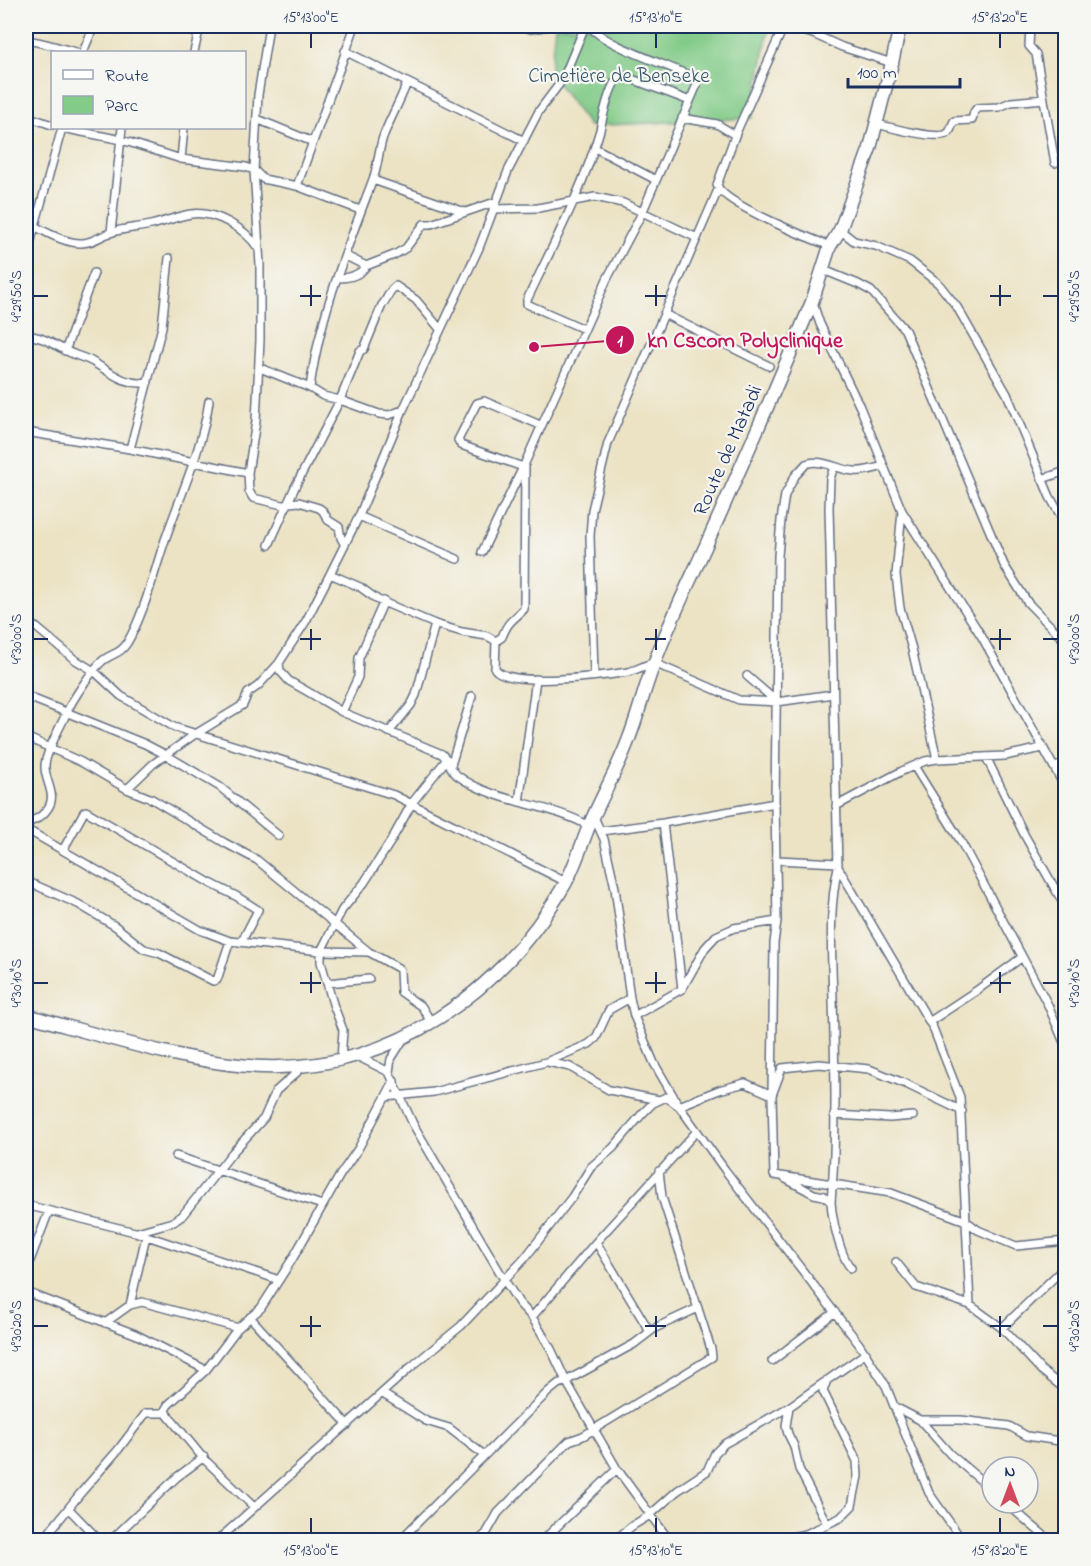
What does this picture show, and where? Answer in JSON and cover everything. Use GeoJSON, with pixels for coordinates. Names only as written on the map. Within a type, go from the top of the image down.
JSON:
{"type":"FeatureCollection","features":[{"type":"Feature","properties":{"kind":"highway","name":"Route de Matadi"},"geometry":{"type":"LineString","coordinates":[[26,1015],[174,1054],[221,1063],[262,1067],[304,1066],[355,1056],[407,1035],[431,1022],[476,992],[528,939],[566,882],[595,825],[628,741],[654,663],[812,302],[821,269],[854,195],[877,124],[900,26]]}},
{"type":"Feature","properties":{"kind":"street"},"geometry":{"type":"LineString","coordinates":[[83,51],[94,26]]}},
{"type":"Feature","properties":{"kind":"street"},"geometry":{"type":"LineString","coordinates":[[194,51],[200,26]]}},
{"type":"Feature","properties":{"kind":"street"},"geometry":{"type":"LineString","coordinates":[[269,26],[258,95],[254,170],[259,250],[260,368],[256,421],[248,473],[249,491],[253,498],[288,505],[299,502],[322,510],[328,520],[339,527],[345,545]]}},
{"type":"Feature","properties":{"kind":"street"},"geometry":{"type":"LineString","coordinates":[[297,186],[355,26]]}},
{"type":"Feature","properties":{"kind":"street"},"geometry":{"type":"LineString","coordinates":[[522,26],[531,29],[549,26]]}},
{"type":"Feature","properties":{"kind":"street"},"geometry":{"type":"LineString","coordinates":[[127,789],[153,764],[243,705],[248,693],[258,686],[279,663],[306,621],[345,545],[403,410],[479,248],[508,171],[543,104],[563,79],[585,26]]}},
{"type":"Feature","properties":{"kind":"street"},"geometry":{"type":"LineString","coordinates":[[482,552],[524,465],[607,279],[642,213],[699,80],[598,34],[590,26]]}},
{"type":"Feature","properties":{"kind":"street"},"geometry":{"type":"LineString","coordinates":[[594,675],[590,536],[592,510],[608,443],[718,190],[718,179],[735,135],[786,26],[892,63]]}},
{"type":"Feature","properties":{"kind":"street"},"geometry":{"type":"LineString","coordinates":[[1030,26],[1029,45],[1036,54],[1055,163]]}},
{"type":"Feature","properties":{"kind":"street"},"geometry":{"type":"LineString","coordinates":[[26,40],[49,44],[66,51]]}},
{"type":"Feature","properties":{"kind":"street"},"geometry":{"type":"LineString","coordinates":[[345,51],[524,141]]}},
{"type":"Feature","properties":{"kind":"street"},"geometry":{"type":"LineString","coordinates":[[584,329],[526,303],[574,200],[595,148],[616,77],[621,75],[690,101]]}},
{"type":"Feature","properties":{"kind":"street"},"geometry":{"type":"LineString","coordinates":[[310,388],[320,335],[338,278],[360,210],[373,180],[383,138],[407,83]]}},
{"type":"Feature","properties":{"kind":"street"},"geometry":{"type":"LineString","coordinates":[[877,124],[928,135],[943,135],[949,132],[954,121],[972,120],[977,108],[999,107],[1011,102],[1044,99]]}},
{"type":"Feature","properties":{"kind":"street"},"geometry":{"type":"LineString","coordinates":[[26,116],[51,125]]}},
{"type":"Feature","properties":{"kind":"street"},"geometry":{"type":"LineString","coordinates":[[682,118],[717,124],[735,135]]}},
{"type":"Feature","properties":{"kind":"street"},"geometry":{"type":"LineString","coordinates":[[257,119],[313,142]]}},
{"type":"Feature","properties":{"kind":"street"},"geometry":{"type":"LineString","coordinates":[[26,258],[62,129]]}},
{"type":"Feature","properties":{"kind":"street"},"geometry":{"type":"LineString","coordinates":[[67,129],[122,140],[181,159],[246,167],[254,170],[263,179],[297,186],[360,210]]}},
{"type":"Feature","properties":{"kind":"street"},"geometry":{"type":"LineString","coordinates":[[111,232],[122,129]]}},
{"type":"Feature","properties":{"kind":"street"},"geometry":{"type":"LineString","coordinates":[[181,159],[184,129]]}},
{"type":"Feature","properties":{"kind":"street"},"geometry":{"type":"LineString","coordinates":[[595,148],[656,180]]}},
{"type":"Feature","properties":{"kind":"street"},"geometry":{"type":"LineString","coordinates":[[373,180],[465,212]]}},
{"type":"Feature","properties":{"kind":"street"},"geometry":{"type":"LineString","coordinates":[[718,190],[758,216],[830,246]]}},
{"type":"Feature","properties":{"kind":"street"},"geometry":{"type":"LineString","coordinates":[[338,278],[352,277],[366,266],[406,248],[424,224],[494,206],[538,208],[591,197],[603,198],[623,202],[697,238]]}},
{"type":"Feature","properties":{"kind":"street"},"geometry":{"type":"LineString","coordinates":[[26,220],[59,237],[82,243],[111,232],[155,224],[189,214],[208,215],[234,225],[248,235],[259,250]]}},
{"type":"Feature","properties":{"kind":"street"},"geometry":{"type":"LineString","coordinates":[[840,230],[854,241],[876,246],[910,261],[938,283],[948,296],[967,323],[1002,384],[1042,479],[1065,525]]}},
{"type":"Feature","properties":{"kind":"street"},"geometry":{"type":"LineString","coordinates":[[346,256],[366,266]]}},
{"type":"Feature","properties":{"kind":"street"},"geometry":{"type":"LineString","coordinates":[[130,449],[162,327],[169,258]]}},
{"type":"Feature","properties":{"kind":"street"},"geometry":{"type":"LineString","coordinates":[[821,269],[871,291],[905,330],[1004,565],[1028,603],[1065,642]]}},
{"type":"Feature","properties":{"kind":"street"},"geometry":{"type":"LineString","coordinates":[[65,351],[94,273]]}},
{"type":"Feature","properties":{"kind":"street"},"geometry":{"type":"LineString","coordinates":[[269,545],[340,400],[382,305],[394,286],[416,300],[440,329]]}},
{"type":"Feature","properties":{"kind":"street"},"geometry":{"type":"LineString","coordinates":[[812,302],[820,324],[860,407],[902,511],[981,637],[1065,789]]}},
{"type":"Feature","properties":{"kind":"street"},"geometry":{"type":"LineString","coordinates":[[664,314],[769,366]]}},
{"type":"Feature","properties":{"kind":"street"},"geometry":{"type":"LineString","coordinates":[[26,335],[47,339],[65,351],[88,360],[107,373],[131,383],[148,382]]}},
{"type":"Feature","properties":{"kind":"street"},"geometry":{"type":"LineString","coordinates":[[260,368],[310,388],[323,396],[385,415],[403,410]]}},
{"type":"Feature","properties":{"kind":"street"},"geometry":{"type":"LineString","coordinates":[[26,823],[40,817],[52,802],[45,765],[75,695],[104,659],[117,654],[126,644],[143,606],[194,463],[207,420],[209,401]]}},
{"type":"Feature","properties":{"kind":"street"},"geometry":{"type":"LineString","coordinates":[[524,465],[460,445],[458,440],[480,401],[540,425]]}},
{"type":"Feature","properties":{"kind":"street"},"geometry":{"type":"LineString","coordinates":[[26,432],[130,449],[248,473]]}},
{"type":"Feature","properties":{"kind":"street"},"geometry":{"type":"LineString","coordinates":[[883,466],[855,471],[818,462],[806,464],[795,476],[785,495],[778,556],[775,803],[777,921],[774,943],[772,1095],[774,1175],[891,1193],[966,1221],[978,1230],[1016,1246],[1065,1241]]}},
{"type":"Feature","properties":{"kind":"street"},"geometry":{"type":"LineString","coordinates":[[496,641],[502,638],[513,617],[524,609],[524,465]]}},
{"type":"Feature","properties":{"kind":"street"},"geometry":{"type":"LineString","coordinates":[[834,467],[829,492],[838,865],[833,898],[832,931],[835,1067],[831,1202],[842,1253],[845,1262],[851,1268]]}},
{"type":"Feature","properties":{"kind":"street"},"geometry":{"type":"LineString","coordinates":[[1042,479],[1065,471]]}},
{"type":"Feature","properties":{"kind":"street"},"geometry":{"type":"LineString","coordinates":[[902,511],[896,575],[899,600],[937,759]]}},
{"type":"Feature","properties":{"kind":"street"},"geometry":{"type":"LineString","coordinates":[[358,516],[457,559]]}},
{"type":"Feature","properties":{"kind":"street"},"geometry":{"type":"LineString","coordinates":[[330,574],[355,585],[374,598],[435,624],[487,636],[496,641]]}},
{"type":"Feature","properties":{"kind":"street"},"geometry":{"type":"LineString","coordinates":[[342,712],[357,677],[359,658],[384,601]]}},
{"type":"Feature","properties":{"kind":"street"},"geometry":{"type":"LineString","coordinates":[[26,622],[37,628],[74,659],[94,671],[121,696],[174,727],[394,795],[566,882]]}},
{"type":"Feature","properties":{"kind":"street"},"geometry":{"type":"LineString","coordinates":[[389,732],[416,695],[435,624]]}},
{"type":"Feature","properties":{"kind":"street"},"geometry":{"type":"LineString","coordinates":[[496,641],[494,666],[503,676],[536,679],[569,678],[627,672],[642,665],[654,663],[731,698],[777,702],[833,694]]}},
{"type":"Feature","properties":{"kind":"street"},"geometry":{"type":"LineString","coordinates":[[279,663],[280,671],[289,681],[342,712],[442,754],[456,775],[469,783],[519,802],[595,825],[663,823],[775,803]]}},
{"type":"Feature","properties":{"kind":"street"},"geometry":{"type":"LineString","coordinates":[[747,676],[777,702]]}},
{"type":"Feature","properties":{"kind":"street"},"geometry":{"type":"LineString","coordinates":[[519,802],[536,679]]}},
{"type":"Feature","properties":{"kind":"street"},"geometry":{"type":"LineString","coordinates":[[26,696],[145,744],[166,755],[219,787],[279,836]]}},
{"type":"Feature","properties":{"kind":"street"},"geometry":{"type":"LineString","coordinates":[[341,1060],[343,1030],[321,962],[321,951],[335,923],[381,856],[412,803],[449,762],[472,696]]}},
{"type":"Feature","properties":{"kind":"street"},"geometry":{"type":"LineString","coordinates":[[26,737],[100,773],[127,789],[152,799],[257,860],[369,952],[400,970],[401,992],[422,1007],[431,1022]]}},
{"type":"Feature","properties":{"kind":"street"},"geometry":{"type":"LineString","coordinates":[[836,806],[914,766],[937,759],[1005,756],[1042,748]]}},
{"type":"Feature","properties":{"kind":"street"},"geometry":{"type":"LineString","coordinates":[[986,757],[1025,836],[1065,908]]}},
{"type":"Feature","properties":{"kind":"street"},"geometry":{"type":"LineString","coordinates":[[1054,767],[1065,765]]}},
{"type":"Feature","properties":{"kind":"street"},"geometry":{"type":"LineString","coordinates":[[914,766],[960,840],[1048,1005],[1065,1047]]}},
{"type":"Feature","properties":{"kind":"street"},"geometry":{"type":"LineString","coordinates":[[63,850],[86,811],[258,910],[242,941]]}},
{"type":"Feature","properties":{"kind":"street"},"geometry":{"type":"LineString","coordinates":[[663,823],[682,989]]}},
{"type":"Feature","properties":{"kind":"street"},"geometry":{"type":"LineString","coordinates":[[595,825],[615,888],[634,1016],[654,1063],[679,1106],[725,1170],[866,1353],[886,1386],[929,1493],[962,1540]]}},
{"type":"Feature","properties":{"kind":"street"},"geometry":{"type":"LineString","coordinates":[[26,829],[200,930],[230,941],[321,951],[369,952]]}},
{"type":"Feature","properties":{"kind":"street"},"geometry":{"type":"LineString","coordinates":[[777,860],[838,865]]}},
{"type":"Feature","properties":{"kind":"street"},"geometry":{"type":"LineString","coordinates":[[838,865],[929,1022],[960,1097],[970,1305]]}},
{"type":"Feature","properties":{"kind":"street"},"geometry":{"type":"LineString","coordinates":[[26,881],[78,904],[115,926],[144,949],[159,953],[213,981],[218,978],[230,941]]}},
{"type":"Feature","properties":{"kind":"street"},"geometry":{"type":"LineString","coordinates":[[634,1016],[682,989],[705,948],[716,936],[734,928],[777,921]]}},
{"type":"Feature","properties":{"kind":"street"},"geometry":{"type":"LineString","coordinates":[[929,1022],[1021,958]]}},
{"type":"Feature","properties":{"kind":"street"},"geometry":{"type":"LineString","coordinates":[[327,983],[369,979]]}},
{"type":"Feature","properties":{"kind":"street"},"geometry":{"type":"LineString","coordinates":[[386,1097],[434,1092],[546,1062],[589,1044],[596,1038],[609,1010],[630,998]]}},
{"type":"Feature","properties":{"kind":"street"},"geometry":{"type":"LineString","coordinates":[[389,1072],[391,1059],[407,1035]]}},
{"type":"Feature","properties":{"kind":"street"},"geometry":{"type":"LineString","coordinates":[[355,1056],[389,1072],[413,1124],[505,1281],[519,1303],[532,1317],[551,1349],[617,1469],[669,1540]]}},
{"type":"Feature","properties":{"kind":"street"},"geometry":{"type":"LineString","coordinates":[[546,1062],[570,1067],[609,1090],[659,1100]]}},
{"type":"Feature","properties":{"kind":"street"},"geometry":{"type":"LineString","coordinates":[[772,1095],[782,1068],[819,1064],[869,1069],[962,1111]]}},
{"type":"Feature","properties":{"kind":"street"},"geometry":{"type":"LineString","coordinates":[[144,1234],[179,1219],[232,1153],[264,1118],[276,1091],[304,1066]]}},
{"type":"Feature","properties":{"kind":"street"},"geometry":{"type":"LineString","coordinates":[[254,1507],[204,1457],[165,1410],[206,1370],[238,1328],[261,1308],[358,1149],[394,1081]]}},
{"type":"Feature","properties":{"kind":"street"},"geometry":{"type":"LineString","coordinates":[[679,1106],[719,1090],[745,1083],[772,1095]]}},
{"type":"Feature","properties":{"kind":"street"},"geometry":{"type":"LineString","coordinates":[[947,1105],[960,1097]]}},
{"type":"Feature","properties":{"kind":"street"},"geometry":{"type":"LineString","coordinates":[[218,1540],[461,1326],[505,1281],[572,1197],[591,1167],[613,1148],[642,1114],[659,1100],[666,1098],[679,1106]]}},
{"type":"Feature","properties":{"kind":"street"},"geometry":{"type":"LineString","coordinates":[[834,1114],[890,1118],[913,1116]]}},
{"type":"Feature","properties":{"kind":"street"},"geometry":{"type":"LineString","coordinates":[[532,1317],[596,1242],[697,1131]]}},
{"type":"Feature","properties":{"kind":"street"},"geometry":{"type":"LineString","coordinates":[[176,1156],[322,1205]]}},
{"type":"Feature","properties":{"kind":"street"},"geometry":{"type":"LineString","coordinates":[[479,1540],[486,1534],[498,1513],[569,1441],[595,1429],[712,1357],[662,1197],[659,1171]]}},
{"type":"Feature","properties":{"kind":"street"},"geometry":{"type":"LineString","coordinates":[[781,1177],[814,1194],[824,1196],[831,1202]]}},
{"type":"Feature","properties":{"kind":"street"},"geometry":{"type":"LineString","coordinates":[[26,1205],[144,1234],[279,1280]]}},
{"type":"Feature","properties":{"kind":"street"},"geometry":{"type":"LineString","coordinates":[[26,1271],[49,1212]]}},
{"type":"Feature","properties":{"kind":"street"},"geometry":{"type":"LineString","coordinates":[[130,1305],[144,1234]]}},
{"type":"Feature","properties":{"kind":"street"},"geometry":{"type":"LineString","coordinates":[[596,1242],[650,1332]]}},
{"type":"Feature","properties":{"kind":"street"},"geometry":{"type":"LineString","coordinates":[[896,1262],[916,1287],[970,1305],[1002,1328],[1041,1370],[1065,1390]]}},
{"type":"Feature","properties":{"kind":"street"},"geometry":{"type":"LineString","coordinates":[[1002,1328],[1065,1266]]}},
{"type":"Feature","properties":{"kind":"street"},"geometry":{"type":"LineString","coordinates":[[1056,1275],[1065,1274]]}},
{"type":"Feature","properties":{"kind":"street"},"geometry":{"type":"LineString","coordinates":[[26,1292],[156,1343],[206,1370]]}},
{"type":"Feature","properties":{"kind":"street"},"geometry":{"type":"LineString","coordinates":[[105,1323],[130,1305],[142,1302],[238,1328]]}},
{"type":"Feature","properties":{"kind":"street"},"geometry":{"type":"LineString","coordinates":[[400,1540],[558,1384],[634,1344],[650,1332],[698,1308]]}},
{"type":"Feature","properties":{"kind":"street"},"geometry":{"type":"LineString","coordinates":[[772,1361],[835,1312]]}},
{"type":"Feature","properties":{"kind":"street"},"geometry":{"type":"LineString","coordinates":[[250,1317],[348,1425]]}},
{"type":"Feature","properties":{"kind":"street"},"geometry":{"type":"LineString","coordinates":[[615,1540],[707,1471],[715,1453],[724,1444],[789,1407],[866,1353]]}},
{"type":"Feature","properties":{"kind":"street"},"geometry":{"type":"LineString","coordinates":[[776,1540],[806,1534],[840,1518],[852,1506],[858,1476],[854,1454],[823,1390],[828,1378]]}},
{"type":"Feature","properties":{"kind":"street"},"geometry":{"type":"LineString","coordinates":[[383,1394],[426,1421],[449,1428],[484,1455]]}},
{"type":"Feature","properties":{"kind":"street"},"geometry":{"type":"LineString","coordinates":[[789,1407],[786,1426],[794,1446],[799,1469],[827,1524]]}},
{"type":"Feature","properties":{"kind":"street"},"geometry":{"type":"LineString","coordinates":[[895,1407],[920,1420],[951,1454],[980,1479]]}},
{"type":"Feature","properties":{"kind":"street"},"geometry":{"type":"LineString","coordinates":[[43,1540],[146,1413],[166,1413]]}},
{"type":"Feature","properties":{"kind":"street"},"geometry":{"type":"LineString","coordinates":[[920,1420],[961,1420],[1009,1426],[1027,1436],[1065,1442]]}},
{"type":"Feature","properties":{"kind":"street"},"geometry":{"type":"LineString","coordinates":[[111,1540],[177,1477],[204,1457]]}},
{"type":"Feature","properties":{"kind":"street"},"geometry":{"type":"LineString","coordinates":[[543,1540],[617,1469]]}},
{"type":"Feature","properties":{"kind":"street"},"geometry":{"type":"LineString","coordinates":[[69,1509],[99,1540]]}},
{"type":"Feature","properties":{"kind":"street"},"geometry":{"type":"LineString","coordinates":[[1020,1515],[1049,1540]]}},
{"type":"Feature","properties":{"kind":"green space","name":"Cimetière de Benseke"},"geometry":{"type":"Polygon","coordinates":[[[555,26],[769,26],[752,118],[589,126],[550,74],[555,26]]]}},
{"type":"Feature","properties":{"kind":"place","name":"kn Cscom Polyclinique"},"geometry":{"type":"Point","coordinates":[534,347]}}]}
